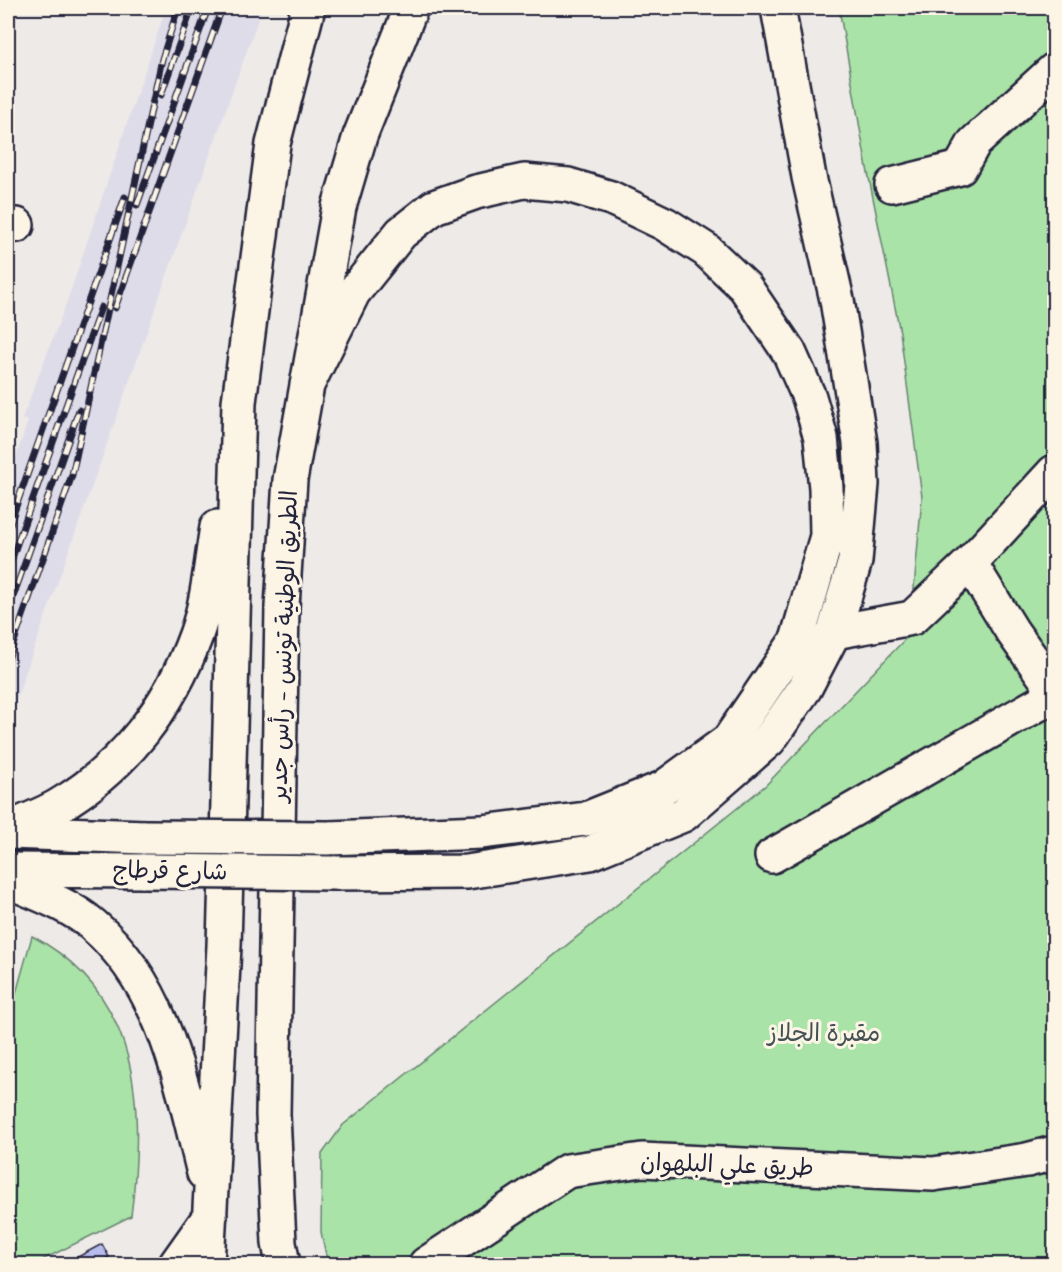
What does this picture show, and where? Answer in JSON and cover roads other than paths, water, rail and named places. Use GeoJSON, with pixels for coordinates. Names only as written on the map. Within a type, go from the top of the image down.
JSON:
{"type":"FeatureCollection","features":[{"type":"Feature","properties":{"kind":"main road"},"geometry":{"type":"LineString","coordinates":[[8,831],[57,807],[103,774],[143,734],[175,686],[197,633],[239,402],[273,144],[308,8]]}},
{"type":"Feature","properties":{"kind":"main road","name":"الطريق الوطنية تونس - رأس جدير"},"geometry":{"type":"LineString","coordinates":[[283,1264],[279,1243],[273,1115],[282,607],[290,480],[339,207],[360,136],[411,8]]}},
{"type":"Feature","properties":{"kind":"main road","name":"شارع قرطاج"},"geometry":{"type":"LineString","coordinates":[[8,870],[466,873],[590,853],[683,815],[769,740],[805,688],[834,632],[855,561],[862,484],[860,443],[837,300],[809,177],[779,8]]}},
{"type":"Feature","properties":{"kind":"main road"},"geometry":{"type":"LineString","coordinates":[[892,185],[960,168],[974,143],[1054,70]]}},
{"type":"Feature","properties":{"kind":"main road"},"geometry":{"type":"LineString","coordinates":[[8,831],[145,837],[329,838],[483,832],[586,819],[663,788],[729,740],[797,640],[827,536],[826,488],[821,438],[809,397],[789,352],[745,286],[706,250],[664,224],[611,198],[568,185],[524,181],[476,192],[434,207],[401,232],[353,293],[307,386]]}},
{"type":"Feature","properties":{"kind":"main road"},"geometry":{"type":"LineString","coordinates":[[207,1264],[224,946],[239,402]]}},
{"type":"Feature","properties":{"kind":"main road"},"geometry":{"type":"LineString","coordinates":[[834,632],[912,618],[970,563],[1054,472]]}},
{"type":"Feature","properties":{"kind":"main road"},"geometry":{"type":"LineString","coordinates":[[970,563],[1012,631],[1054,690]]}},
{"type":"Feature","properties":{"kind":"main road"},"geometry":{"type":"LineString","coordinates":[[772,856],[1054,695]]}},
{"type":"Feature","properties":{"kind":"main road"},"geometry":{"type":"LineString","coordinates":[[8,881],[42,895],[92,924],[130,962],[156,1009],[189,1115],[211,1209],[176,1264]]}},
{"type":"Feature","properties":{"kind":"main road","name":"طريق علي البلهوان"},"geometry":{"type":"LineString","coordinates":[[426,1264],[567,1171],[642,1160],[933,1174],[1027,1160],[1054,1153]]}},
{"type":"Feature","properties":{"kind":"railway"},"geometry":{"type":"LineString","coordinates":[[8,659],[72,475],[162,59],[178,8]]}},
{"type":"Feature","properties":{"kind":"railway"},"geometry":{"type":"LineString","coordinates":[[161,95],[192,8]]}},
{"type":"Feature","properties":{"kind":"railway"},"geometry":{"type":"LineString","coordinates":[[137,205],[208,8]]}},
{"type":"Feature","properties":{"kind":"railway"},"geometry":{"type":"LineString","coordinates":[[115,308],[222,8]]}},
{"type":"Feature","properties":{"kind":"railway"},"geometry":{"type":"LineString","coordinates":[[8,529],[125,197]]}},
{"type":"Feature","properties":{"kind":"railway"},"geometry":{"type":"LineString","coordinates":[[8,569],[101,307]]}},
{"type":"Feature","properties":{"kind":"railway"},"geometry":{"type":"LineString","coordinates":[[8,611],[79,410]]}},
{"type":"Feature","properties":{"kind":"park label","name":"مقبرة الجلاز"},"geometry":{"type":"Point","coordinates":[824,1034]}}]}
